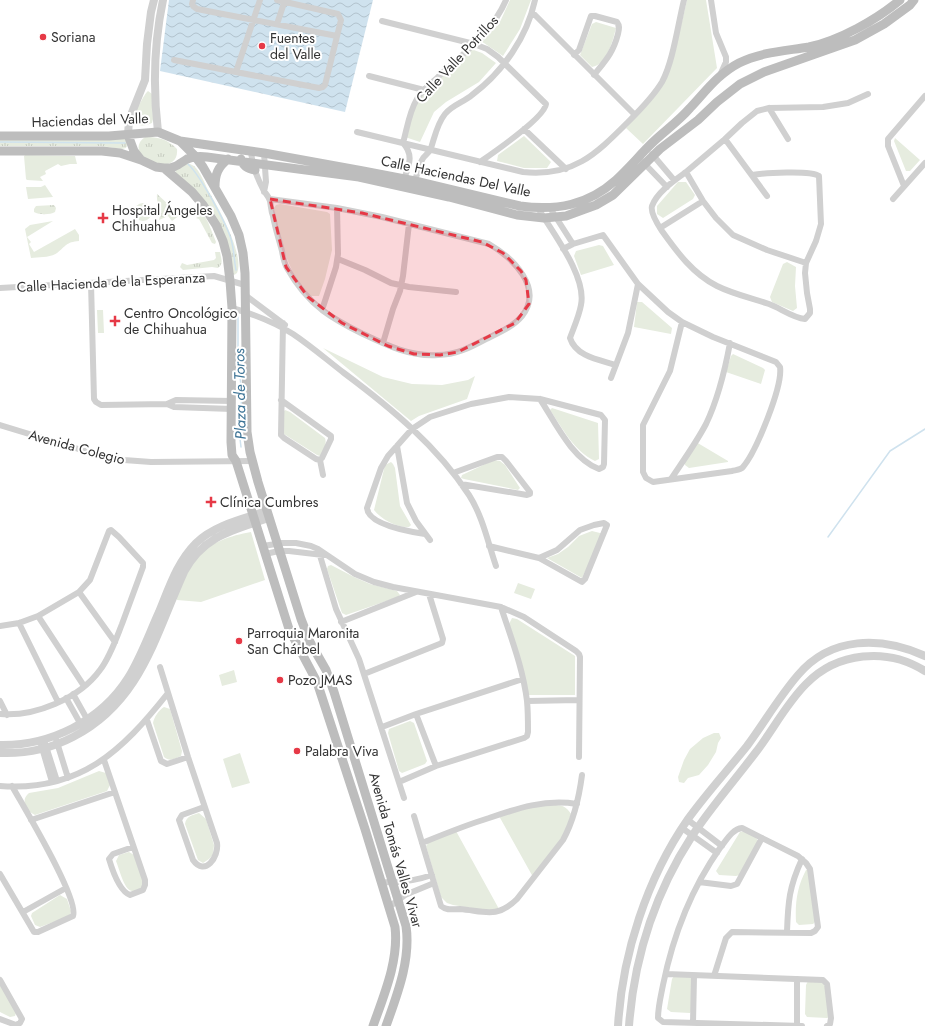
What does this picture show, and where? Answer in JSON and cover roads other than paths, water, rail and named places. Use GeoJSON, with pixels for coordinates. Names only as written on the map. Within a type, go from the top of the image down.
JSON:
{"type":"FeatureCollection","features":[{"type":"Feature","properties":{"kind":"main road","name":"Calle Haciendas Del Valle"},"geometry":{"type":"LineString","coordinates":[[414,185],[520,206],[550,208],[571,205],[597,194],[617,179],[638,157],[678,120],[712,83],[738,64],[765,53],[810,46],[850,32],[873,20],[900,0]]}},
{"type":"Feature","properties":{"kind":"main road","name":"Calle Haciendas Del Valle"},"geometry":{"type":"LineString","coordinates":[[180,141],[264,153],[402,182],[517,215],[544,218],[566,216],[585,210],[604,201],[623,187],[660,149],[698,120],[730,90],[764,72],[855,40],[884,24],[910,5],[914,0]]}},
{"type":"Feature","properties":{"kind":"main road","name":"Haciendas del Valle"},"geometry":{"type":"LineString","coordinates":[[0,136],[96,136],[158,132],[180,141]]}},
{"type":"Feature","properties":{"kind":"main road"},"geometry":{"type":"LineString","coordinates":[[128,135],[134,151],[141,160]]}},
{"type":"Feature","properties":{"kind":"main road","name":"Avenida Tomás Valles Vivar"},"geometry":{"type":"LineString","coordinates":[[180,141],[195,156],[215,186],[239,235],[243,253],[245,285],[248,446],[268,515],[305,629],[310,642],[324,665],[329,678],[406,926],[407,953],[400,983],[386,1026]]}},
{"type":"Feature","properties":{"kind":"main road"},"geometry":{"type":"LineString","coordinates":[[240,149],[242,161]]}},
{"type":"Feature","properties":{"kind":"main road","name":"Haciendas del Valle"},"geometry":{"type":"LineString","coordinates":[[0,151],[102,151],[120,153],[141,160],[151,166],[164,168]]}},
{"type":"Feature","properties":{"kind":"main road","name":"Calle Haciendas Del Valle"},"geometry":{"type":"LineString","coordinates":[[195,156],[242,161],[253,166],[265,168],[347,175],[402,182]]}},
{"type":"Feature","properties":{"kind":"main road"},"geometry":{"type":"LineString","coordinates":[[164,168],[174,168],[195,156]]}},
{"type":"Feature","properties":{"kind":"main road"},"geometry":{"type":"LineString","coordinates":[[215,186],[216,172],[228,159]]}},
{"type":"Feature","properties":{"kind":"main road","name":"Avenida Tomás Valles Vivar"},"geometry":{"type":"LineString","coordinates":[[164,168],[192,192],[209,214],[224,245],[230,281],[232,308],[232,455],[236,461],[289,629],[317,682],[382,882],[395,927],[396,948],[373,1026]]}},
{"type":"Feature","properties":{"kind":"street"},"geometry":{"type":"LineString","coordinates":[[128,135],[129,120],[145,80],[147,44],[154,0]]}},
{"type":"Feature","properties":{"kind":"street"},"geometry":{"type":"LineString","coordinates":[[158,132],[155,106],[155,82],[158,33],[163,0]]}},
{"type":"Feature","properties":{"kind":"street"},"geometry":{"type":"LineString","coordinates":[[193,0],[192,4],[197,9],[337,36]]}},
{"type":"Feature","properties":{"kind":"street"},"geometry":{"type":"LineString","coordinates":[[236,72],[260,0]]}},
{"type":"Feature","properties":{"kind":"street"},"geometry":{"type":"LineString","coordinates":[[174,60],[319,88],[323,87],[325,85],[342,20],[341,16],[338,14],[277,0]]}},
{"type":"Feature","properties":{"kind":"street","name":"Calle Valle Potrillos"},"geometry":{"type":"LineString","coordinates":[[404,143],[414,105],[424,90],[474,44],[496,19],[506,0]]}},
{"type":"Feature","properties":{"kind":"street"},"geometry":{"type":"LineString","coordinates":[[414,185],[423,158],[431,150],[436,132],[445,114],[472,96],[505,64],[524,31],[535,0]]}},
{"type":"Feature","properties":{"kind":"street"},"geometry":{"type":"LineString","coordinates":[[357,132],[480,162],[533,173],[542,174],[566,169],[585,160],[600,150],[635,115],[662,82],[668,66],[684,0]]}},
{"type":"Feature","properties":{"kind":"street"},"geometry":{"type":"LineString","coordinates":[[711,0],[716,33],[726,57],[726,62],[721,76]]}},
{"type":"Feature","properties":{"kind":"street"},"geometry":{"type":"LineString","coordinates":[[276,24],[285,1]]}},
{"type":"Feature","properties":{"kind":"street"},"geometry":{"type":"LineString","coordinates":[[532,12],[635,115]]}},
{"type":"Feature","properties":{"kind":"street"},"geometry":{"type":"LineString","coordinates":[[574,55],[579,50],[591,16],[617,22],[619,27],[614,47],[609,56],[594,74]]}},
{"type":"Feature","properties":{"kind":"street"},"geometry":{"type":"LineString","coordinates":[[382,21],[474,44],[493,53],[546,104],[545,109],[524,129],[480,162]]}},
{"type":"Feature","properties":{"kind":"street"},"geometry":{"type":"LineString","coordinates":[[369,76],[424,90]]}},
{"type":"Feature","properties":{"kind":"street"},"geometry":{"type":"LineString","coordinates":[[145,80],[155,82]]}},
{"type":"Feature","properties":{"kind":"street"},"geometry":{"type":"LineString","coordinates":[[752,175],[763,173],[803,173],[817,174],[819,176],[821,224],[816,241],[806,263],[806,293],[810,314],[805,319],[770,304],[730,292],[716,285],[694,270],[681,256],[660,228],[652,211],[652,207],[655,200],[674,180],[686,172],[757,111],[769,108],[823,107],[848,103],[868,94]]}},
{"type":"Feature","properties":{"kind":"street"},"geometry":{"type":"LineString","coordinates":[[904,186],[888,146],[888,139],[925,96]]}},
{"type":"Feature","properties":{"kind":"street"},"geometry":{"type":"LineString","coordinates":[[769,108],[788,139]]}},
{"type":"Feature","properties":{"kind":"street"},"geometry":{"type":"LineString","coordinates":[[524,129],[566,169]]}},
{"type":"Feature","properties":{"kind":"street"},"geometry":{"type":"LineString","coordinates":[[725,139],[767,196]]}},
{"type":"Feature","properties":{"kind":"street"},"geometry":{"type":"LineString","coordinates":[[402,182],[410,162],[409,149],[404,143]]}},
{"type":"Feature","properties":{"kind":"street"},"geometry":{"type":"LineString","coordinates":[[647,149],[674,180]]}},
{"type":"Feature","properties":{"kind":"street"},"geometry":{"type":"LineString","coordinates":[[251,151],[253,166],[264,192],[270,199],[286,267],[302,290],[322,310],[342,323],[383,343],[414,354],[440,355],[458,352],[501,332],[515,323],[521,317],[529,304],[529,292],[526,280],[521,270],[508,257],[495,248],[482,242],[382,217],[337,208],[270,199]]}},
{"type":"Feature","properties":{"kind":"street"},"geometry":{"type":"LineString","coordinates":[[264,153],[266,182],[264,192]]}},
{"type":"Feature","properties":{"kind":"street"},"geometry":{"type":"LineString","coordinates":[[638,157],[667,187]]}},
{"type":"Feature","properties":{"kind":"street"},"geometry":{"type":"LineString","coordinates":[[893,199],[925,163]]}},
{"type":"Feature","properties":{"kind":"street"},"geometry":{"type":"LineString","coordinates":[[686,172],[704,201],[733,236],[767,250],[806,263]]}},
{"type":"Feature","properties":{"kind":"street"},"geometry":{"type":"LineString","coordinates":[[660,228],[704,201]]}},
{"type":"Feature","properties":{"kind":"street"},"geometry":{"type":"LineString","coordinates":[[322,310],[338,259],[339,247],[337,208]]}},
{"type":"Feature","properties":{"kind":"street"},"geometry":{"type":"LineString","coordinates":[[538,208],[563,248],[580,282],[581,305],[570,338],[572,343],[580,352],[616,365]]}},
{"type":"Feature","properties":{"kind":"street"},"geometry":{"type":"LineString","coordinates":[[550,208],[572,244]]}},
{"type":"Feature","properties":{"kind":"street"},"geometry":{"type":"LineString","coordinates":[[383,343],[401,285],[409,224]]}},
{"type":"Feature","properties":{"kind":"street"},"geometry":{"type":"LineString","coordinates":[[563,248],[603,235],[638,284],[668,312],[682,322],[713,338],[730,343],[776,362],[780,367],[781,372],[777,390],[767,422],[748,460],[742,468],[732,471],[653,482],[646,478],[643,472],[643,426],[670,371],[682,322]]}},
{"type":"Feature","properties":{"kind":"street"},"geometry":{"type":"LineString","coordinates":[[338,259],[391,283],[456,292]]}},
{"type":"Feature","properties":{"kind":"street","name":"Calle Hacienda de la Esperanza"},"geometry":{"type":"LineString","coordinates":[[0,288],[214,276],[245,285]]}},
{"type":"Feature","properties":{"kind":"street"},"geometry":{"type":"LineString","coordinates":[[91,283],[95,401],[101,405],[167,404],[176,400],[232,405]]}},
{"type":"Feature","properties":{"kind":"street"},"geometry":{"type":"LineString","coordinates":[[611,378],[628,333],[638,284]]}},
{"type":"Feature","properties":{"kind":"street"},"geometry":{"type":"LineString","coordinates":[[245,295],[382,402],[437,453],[461,484],[475,506],[481,519],[496,566]]}},
{"type":"Feature","properties":{"kind":"street"},"geometry":{"type":"LineString","coordinates":[[232,308],[283,326]]}},
{"type":"Feature","properties":{"kind":"street"},"geometry":{"type":"LineString","coordinates":[[261,318],[266,310]]}},
{"type":"Feature","properties":{"kind":"street"},"geometry":{"type":"LineString","coordinates":[[283,326],[281,400],[282,437],[316,459],[320,460]]}},
{"type":"Feature","properties":{"kind":"street"},"geometry":{"type":"LineString","coordinates":[[671,479],[706,423],[719,386],[730,343]]}},
{"type":"Feature","properties":{"kind":"street"},"geometry":{"type":"LineString","coordinates":[[425,534],[387,526],[371,515],[367,510],[381,468],[388,456],[412,429],[430,417],[472,404],[509,397],[540,398],[604,417],[605,434],[603,467],[599,469],[592,465],[583,459],[572,448],[540,398]]}},
{"type":"Feature","properties":{"kind":"street"},"geometry":{"type":"LineString","coordinates":[[281,400],[331,436],[331,439],[320,460],[323,475]]}},
{"type":"Feature","properties":{"kind":"street","name":"Avenida Colegio"},"geometry":{"type":"LineString","coordinates":[[0,425],[85,451],[124,460],[147,462],[252,461]]}},
{"type":"Feature","properties":{"kind":"street"},"geometry":{"type":"LineString","coordinates":[[397,446],[407,503],[430,540]]}},
{"type":"Feature","properties":{"kind":"street"},"geometry":{"type":"LineString","coordinates":[[453,473],[497,457],[502,457],[506,460],[530,494],[527,495],[461,484]]}},
{"type":"Feature","properties":{"kind":"street"},"geometry":{"type":"LineString","coordinates":[[0,753],[19,753],[50,747],[91,727],[106,715],[122,699],[139,673],[179,565],[192,547],[214,530],[268,515]]}},
{"type":"Feature","properties":{"kind":"street"},"geometry":{"type":"LineString","coordinates":[[0,745],[18,744],[47,738],[69,730],[84,721],[106,704],[127,679],[162,614],[170,603],[188,564],[198,551],[207,543],[254,519]]}},
{"type":"Feature","properties":{"kind":"street"},"geometry":{"type":"LineString","coordinates":[[489,546],[538,558],[582,582],[585,579],[607,525],[604,523],[580,530],[557,550],[538,558]]}},
{"type":"Feature","properties":{"kind":"street"},"geometry":{"type":"LineString","coordinates":[[0,626],[19,623],[38,616],[79,592],[90,580],[107,533],[111,530],[143,563],[143,567],[115,642],[100,670],[84,686],[58,702],[28,713],[0,714]]}},
{"type":"Feature","properties":{"kind":"street"},"geometry":{"type":"LineString","coordinates":[[296,543],[296,551]]}},
{"type":"Feature","properties":{"kind":"street"},"geometry":{"type":"LineString","coordinates":[[264,550],[296,543],[311,546],[346,569],[364,578],[388,586],[501,607],[524,617],[579,654],[579,757]]}},
{"type":"Feature","properties":{"kind":"street"},"geometry":{"type":"LineString","coordinates":[[278,547],[296,551],[321,553]]}},
{"type":"Feature","properties":{"kind":"street"},"geometry":{"type":"LineString","coordinates":[[321,553],[331,594],[341,622],[354,647],[364,674],[404,798]]}},
{"type":"Feature","properties":{"kind":"street"},"geometry":{"type":"LineString","coordinates":[[79,592],[115,642]]}},
{"type":"Feature","properties":{"kind":"street"},"geometry":{"type":"LineString","coordinates":[[341,622],[417,592]]}},
{"type":"Feature","properties":{"kind":"street"},"geometry":{"type":"LineString","coordinates":[[364,674],[442,643],[443,639],[429,594]]}},
{"type":"Feature","properties":{"kind":"street"},"geometry":{"type":"LineString","coordinates":[[399,782],[436,766],[526,737],[528,732],[527,701],[523,678],[501,607]]}},
{"type":"Feature","properties":{"kind":"street"},"geometry":{"type":"LineString","coordinates":[[38,616],[84,686]]}},
{"type":"Feature","properties":{"kind":"street"},"geometry":{"type":"LineString","coordinates":[[19,623],[58,702]]}},
{"type":"Feature","properties":{"kind":"street"},"geometry":{"type":"LineString","coordinates":[[925,656],[901,646],[869,642],[855,643],[829,652],[818,658],[799,674],[783,694],[750,743],[682,828],[661,866],[645,902],[631,945],[623,979],[618,1023],[629,1023],[635,981],[644,942],[656,906],[676,863],[692,836],[758,750],[805,685],[821,671],[832,665],[854,657],[881,656],[906,662],[925,671]]}},
{"type":"Feature","properties":{"kind":"street"},"geometry":{"type":"LineString","coordinates":[[160,667],[218,847],[212,862],[202,867],[197,865],[193,860],[179,820],[182,815],[204,807]]}},
{"type":"Feature","properties":{"kind":"street"},"geometry":{"type":"LineString","coordinates":[[382,727],[523,678]]}},
{"type":"Feature","properties":{"kind":"street"},"geometry":{"type":"LineString","coordinates":[[0,786],[30,785],[54,781],[66,778],[90,768],[104,760],[129,738],[147,720],[168,693]]}},
{"type":"Feature","properties":{"kind":"street"},"geometry":{"type":"LineString","coordinates":[[72,694],[84,721]]}},
{"type":"Feature","properties":{"kind":"street"},"geometry":{"type":"LineString","coordinates":[[66,698],[84,721]]}},
{"type":"Feature","properties":{"kind":"street"},"geometry":{"type":"LineString","coordinates":[[527,701],[579,700]]}},
{"type":"Feature","properties":{"kind":"street"},"geometry":{"type":"LineString","coordinates":[[0,701],[7,714]]}},
{"type":"Feature","properties":{"kind":"street"},"geometry":{"type":"LineString","coordinates":[[416,714],[436,766]]}},
{"type":"Feature","properties":{"kind":"street"},"geometry":{"type":"LineString","coordinates":[[147,720],[160,759],[163,763],[167,764],[188,757]]}},
{"type":"Feature","properties":{"kind":"street"},"geometry":{"type":"LineString","coordinates":[[47,738],[50,747],[61,764],[66,778]]}},
{"type":"Feature","properties":{"kind":"street"},"geometry":{"type":"LineString","coordinates":[[47,738],[50,747],[50,767],[54,781]]}},
{"type":"Feature","properties":{"kind":"street"},"geometry":{"type":"LineString","coordinates":[[750,743],[758,750]]}},
{"type":"Feature","properties":{"kind":"street"},"geometry":{"type":"LineString","coordinates":[[104,760],[146,883],[144,888],[130,895],[124,892],[120,887],[109,858],[113,854],[133,846]]}},
{"type":"Feature","properties":{"kind":"street"},"geometry":{"type":"LineString","coordinates":[[50,767],[61,764]]}},
{"type":"Feature","properties":{"kind":"street"},"geometry":{"type":"LineString","coordinates":[[414,816],[440,904],[443,908],[483,913],[500,912],[512,904],[526,888],[563,840],[571,824],[582,775]]}},
{"type":"Feature","properties":{"kind":"street"},"geometry":{"type":"LineString","coordinates":[[0,874],[32,929],[36,932],[71,918],[74,914],[74,909],[56,865],[12,786]]}},
{"type":"Feature","properties":{"kind":"street"},"geometry":{"type":"LineString","coordinates":[[31,820],[115,792]]}},
{"type":"Feature","properties":{"kind":"street"},"geometry":{"type":"LineString","coordinates":[[422,843],[464,826],[521,807],[550,802],[576,804]]}},
{"type":"Feature","properties":{"kind":"street"},"geometry":{"type":"LineString","coordinates":[[688,820],[722,846]]}},
{"type":"Feature","properties":{"kind":"street"},"geometry":{"type":"LineString","coordinates":[[682,828],[717,853]]}},
{"type":"Feature","properties":{"kind":"street"},"geometry":{"type":"LineString","coordinates":[[714,976],[726,938],[734,931],[811,933],[816,931],[818,927],[811,872],[808,866],[802,859],[745,829],[738,829],[722,846],[699,882],[691,898],[676,935],[666,974],[658,1015],[659,1020],[663,1022],[802,1026]]}},
{"type":"Feature","properties":{"kind":"street"},"geometry":{"type":"LineString","coordinates":[[699,882],[730,886],[737,884],[762,838]]}},
{"type":"Feature","properties":{"kind":"street"},"geometry":{"type":"LineString","coordinates":[[787,932],[788,897],[794,877],[802,859]]}},
{"type":"Feature","properties":{"kind":"street"},"geometry":{"type":"LineString","coordinates":[[382,882],[409,882],[432,875]]}},
{"type":"Feature","properties":{"kind":"street"},"geometry":{"type":"LineString","coordinates":[[409,882],[413,891]]}},
{"type":"Feature","properties":{"kind":"street"},"geometry":{"type":"LineString","coordinates":[[389,907],[413,891],[434,883]]}},
{"type":"Feature","properties":{"kind":"street"},"geometry":{"type":"LineString","coordinates":[[23,912],[66,888]]}},
{"type":"Feature","properties":{"kind":"street"},"geometry":{"type":"LineString","coordinates":[[666,974],[823,980],[827,982],[831,1018],[830,1024],[827,1026]]}},
{"type":"Feature","properties":{"kind":"street"},"geometry":{"type":"LineString","coordinates":[[693,1023],[694,976]]}},
{"type":"Feature","properties":{"kind":"street"},"geometry":{"type":"LineString","coordinates":[[797,979],[797,1026]]}},
{"type":"Feature","properties":{"kind":"street"},"geometry":{"type":"LineString","coordinates":[[0,980],[22,1019],[20,1023],[16,1025],[0,1019]]}},
{"type":"Feature","properties":{"kind":"water","name":"Fuentes del Valle"},"geometry":{"type":"Polygon","coordinates":[[[169,0],[373,0],[345,112],[160,71],[169,0]]]}},
{"type":"Feature","properties":{"kind":"waterway","name":"Plaza de Toros"},"geometry":{"type":"LineString","coordinates":[[0,142],[125,143]]}},
{"type":"Feature","properties":{"kind":"waterway","name":"Plaza de Toros"},"geometry":{"type":"LineString","coordinates":[[188,164],[206,188],[228,232],[232,243],[236,270]]}},
{"type":"Feature","properties":{"kind":"waterway","name":"Plaza de Toros"},"geometry":{"type":"LineString","coordinates":[[238,317],[238,352],[242,399],[238,422],[241,447]]}},
{"type":"Feature","properties":{"kind":"waterway"},"geometry":{"type":"LineString","coordinates":[[828,537],[890,451],[925,429]]}},
{"type":"Feature","properties":{"kind":"place","name":"Soriana"},"geometry":{"type":"Point","coordinates":[43,37]}},
{"type":"Feature","properties":{"kind":"place","name":"Fuentes del Valle"},"geometry":{"type":"Point","coordinates":[262,46]}},
{"type":"Feature","properties":{"kind":"place","name":"Hospital Ángeles Chihuahua"},"geometry":{"type":"Point","coordinates":[103,218]}},
{"type":"Feature","properties":{"kind":"place","name":"Centro Oncológico de Chihuahua"},"geometry":{"type":"Point","coordinates":[115,321]}},
{"type":"Feature","properties":{"kind":"place","name":"Clínica Cumbres"},"geometry":{"type":"Point","coordinates":[211,502]}},
{"type":"Feature","properties":{"kind":"place","name":"Parroquia Maronita San Chárbel"},"geometry":{"type":"Point","coordinates":[239,641]}},
{"type":"Feature","properties":{"kind":"place","name":"Pozo JMAS"},"geometry":{"type":"Point","coordinates":[280,680]}},
{"type":"Feature","properties":{"kind":"place","name":"Palabra Viva"},"geometry":{"type":"Point","coordinates":[297,751]}}]}
